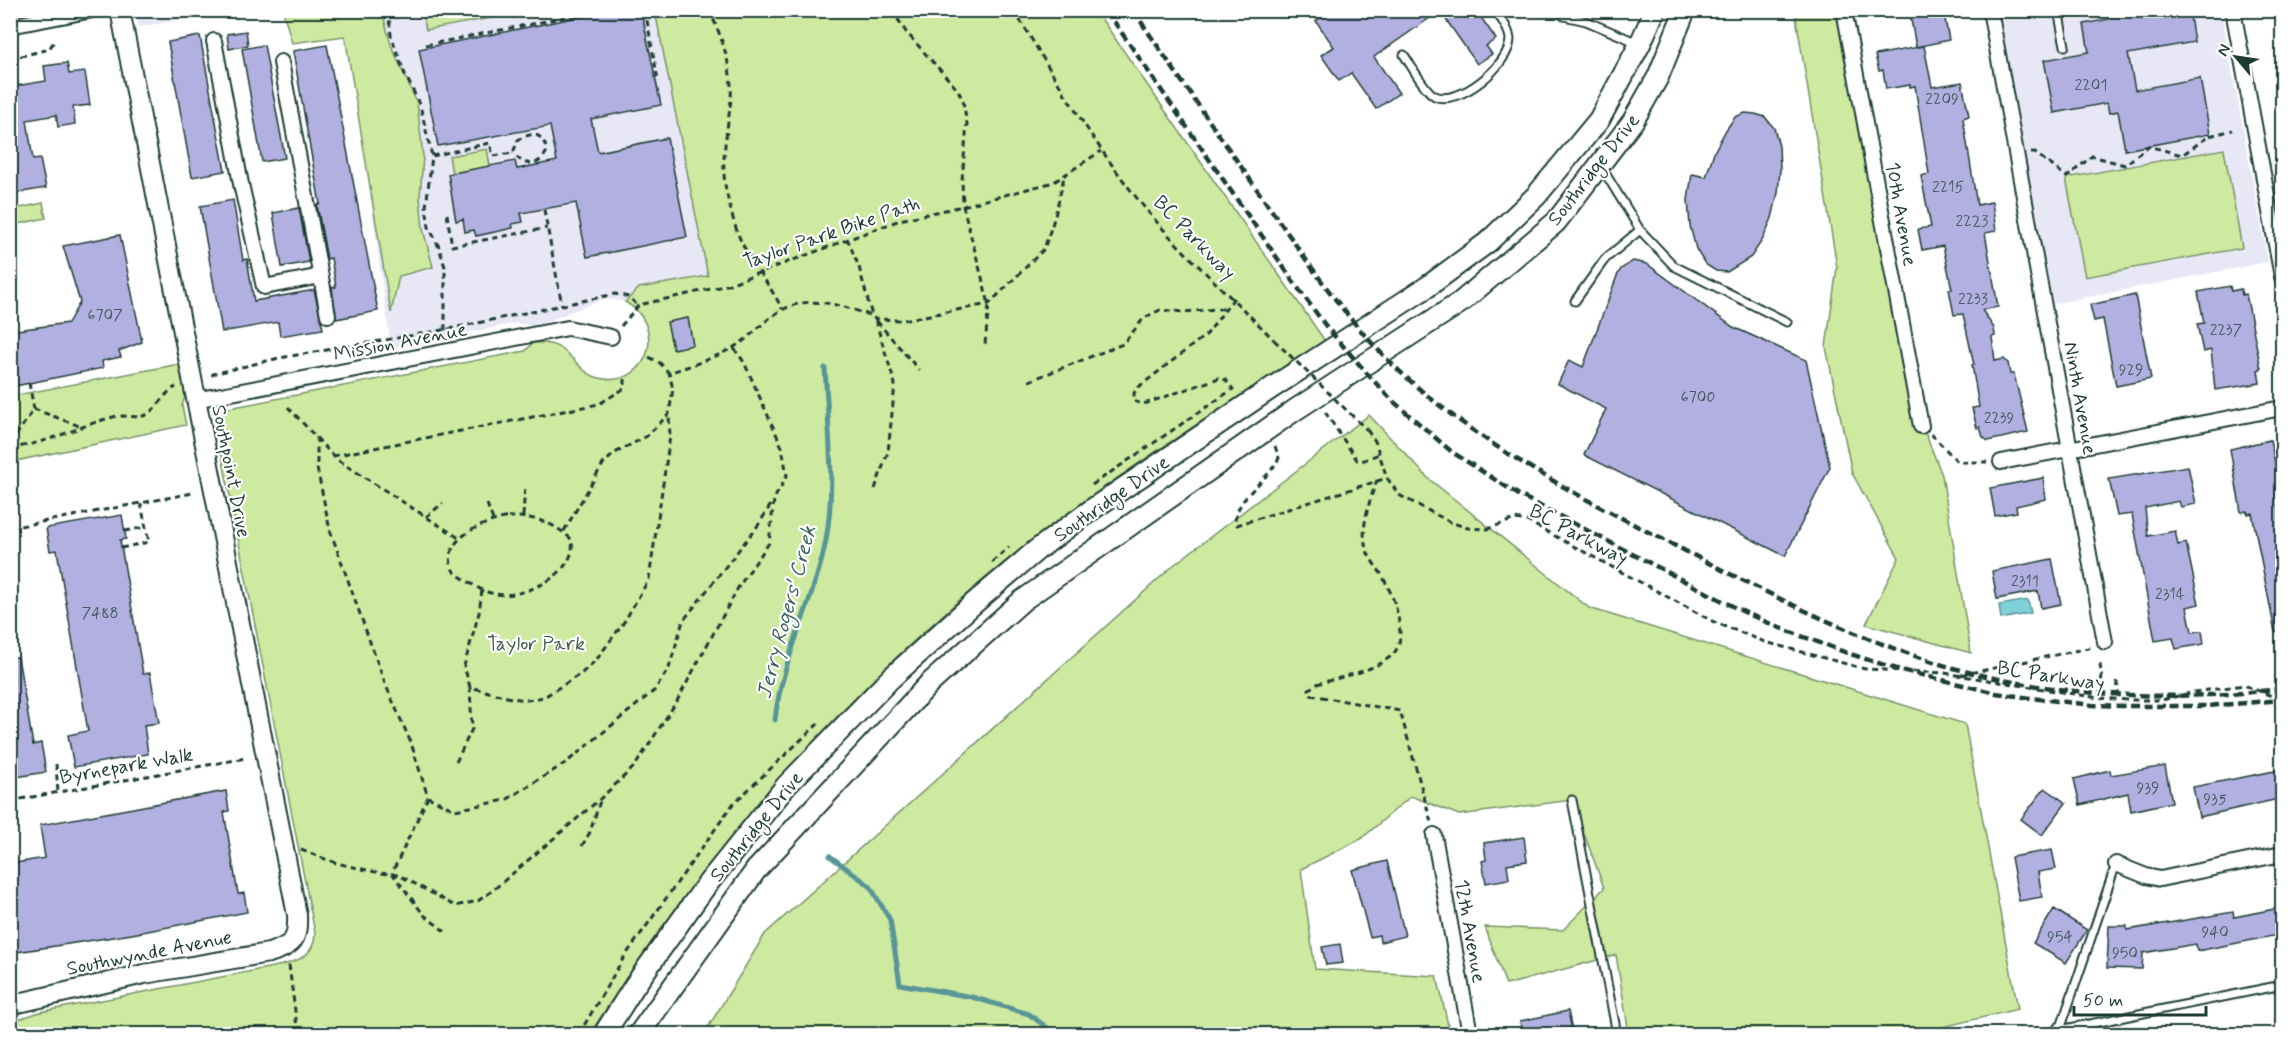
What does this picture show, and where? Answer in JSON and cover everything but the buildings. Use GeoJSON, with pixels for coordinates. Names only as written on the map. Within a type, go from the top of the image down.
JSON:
{"type":"FeatureCollection","features":[{"type":"Feature","properties":{"kind":"main road","name":"Southridge Drive"},"geometry":{"type":"LineString","coordinates":[[604,1035],[635,984],[698,897],[786,786],[891,678],[1038,549],[1094,508],[1270,388],[1427,287],[1488,242],[1536,196],[1599,120],[1641,44],[1655,10]]}},
{"type":"Feature","properties":{"kind":"main road","name":"Southridge Drive"},"geometry":{"type":"LineString","coordinates":[[639,1035],[756,870],[937,677],[1023,600],[1295,411],[1461,302],[1556,222],[1633,121],[1658,77],[1685,10]]}},
{"type":"Feature","properties":{"kind":"main road"},"geometry":{"type":"LineString","coordinates":[[1599,120],[1600,166]]}},
{"type":"Feature","properties":{"kind":"street"},"geometry":{"type":"LineString","coordinates":[[10,26],[93,10]]}},
{"type":"Feature","properties":{"kind":"street","name":"Southpoint Drive"},"geometry":{"type":"LineString","coordinates":[[120,10],[297,915],[298,928],[294,940]]}},
{"type":"Feature","properties":{"kind":"street","name":"10th Avenue"},"geometry":{"type":"LineString","coordinates":[[1844,10],[1921,426]]}},
{"type":"Feature","properties":{"kind":"street","name":"Ninth Avenue"},"geometry":{"type":"LineString","coordinates":[[1990,10],[2105,642]]}},
{"type":"Feature","properties":{"kind":"street"},"geometry":{"type":"LineString","coordinates":[[2233,10],[2283,278]]}},
{"type":"Feature","properties":{"kind":"street"},"geometry":{"type":"LineString","coordinates":[[214,41],[241,184],[264,287],[321,276]]}},
{"type":"Feature","properties":{"kind":"street"},"geometry":{"type":"LineString","coordinates":[[281,62],[328,315]]}},
{"type":"Feature","properties":{"kind":"street","name":"Mission Avenue"},"geometry":{"type":"LineString","coordinates":[[195,400],[568,328],[611,337]]}},
{"type":"Feature","properties":{"kind":"street"},"geometry":{"type":"LineString","coordinates":[[2001,462],[2283,408]]}},
{"type":"Feature","properties":{"kind":"street","name":"12th Avenue"},"geometry":{"type":"LineString","coordinates":[[1434,835],[1470,1035]]}},
{"type":"Feature","properties":{"kind":"street"},"geometry":{"type":"LineString","coordinates":[[2116,864],[2160,879],[2283,854]]}},
{"type":"Feature","properties":{"kind":"street","name":"Southwynde Avenue"},"geometry":{"type":"LineString","coordinates":[[10,1005],[144,974],[269,953],[284,948],[294,940]]}},
{"type":"Feature","properties":{"kind":"lane"},"geometry":{"type":"LineString","coordinates":[[1404,55],[1429,92],[1436,96],[1443,97],[1468,89],[1495,71],[1507,52],[1509,36],[1495,10]]}},
{"type":"Feature","properties":{"kind":"lane"},"geometry":{"type":"LineString","coordinates":[[1558,10],[1564,16],[1586,21],[1641,44]]}},
{"type":"Feature","properties":{"kind":"lane"},"geometry":{"type":"LineString","coordinates":[[2058,10],[2065,46]]}},
{"type":"Feature","properties":{"kind":"lane"},"geometry":{"type":"LineString","coordinates":[[1600,166],[1640,230],[1674,266],[1787,322]]}},
{"type":"Feature","properties":{"kind":"lane"},"geometry":{"type":"LineString","coordinates":[[1575,301],[1605,259],[1640,230]]}},
{"type":"Feature","properties":{"kind":"lane"},"geometry":{"type":"LineString","coordinates":[[1572,800],[1617,1035]]}},
{"type":"Feature","properties":{"kind":"lane"},"geometry":{"type":"LineString","coordinates":[[2060,1032],[2116,864]]}},
{"type":"Feature","properties":{"kind":"lane"},"geometry":{"type":"LineString","coordinates":[[2060,1032],[2283,985]]}},
{"type":"Feature","properties":{"kind":"path"},"geometry":{"type":"LineString","coordinates":[[388,10],[391,35],[404,72],[420,105],[432,156],[426,207],[429,227],[439,247],[445,267],[444,330],[447,352]]}},
{"type":"Feature","properties":{"kind":"path"},"geometry":{"type":"LineString","coordinates":[[426,45],[601,10]]}},
{"type":"Feature","properties":{"kind":"path"},"geometry":{"type":"LineString","coordinates":[[658,80],[646,12],[665,10]]}},
{"type":"Feature","properties":{"kind":"path"},"geometry":{"type":"LineString","coordinates":[[709,10],[716,23],[729,68],[731,96],[725,142],[726,188],[738,235],[782,310]]}},
{"type":"Feature","properties":{"kind":"path"},"geometry":{"type":"LineString","coordinates":[[892,10],[906,32],[958,90],[963,100],[967,124],[962,180],[963,206],[989,304],[985,344]]}},
{"type":"Feature","properties":{"kind":"path","name":"BC Parkway"},"geometry":{"type":"LineString","coordinates":[[1014,10],[1101,151],[1141,204],[1184,253],[1367,430],[1375,441],[1387,478],[1399,495],[1450,522],[1468,528],[1487,529],[1515,519],[1527,521],[1714,622],[1765,642],[1865,669],[1944,673],[2099,698],[2120,699],[2162,700],[2194,692],[2244,685],[2283,700]]}},
{"type":"Feature","properties":{"kind":"path"},"geometry":{"type":"LineString","coordinates":[[10,59],[49,49],[55,40]]}},
{"type":"Feature","properties":{"kind":"path"},"geometry":{"type":"LineString","coordinates":[[2026,152],[2036,153],[2067,177],[2092,156],[2125,165],[2148,146],[2182,155],[2209,136],[2233,130]]}},
{"type":"Feature","properties":{"kind":"path"},"geometry":{"type":"LineString","coordinates":[[531,135],[538,135],[544,141],[547,151],[544,159],[534,165],[524,163],[513,153],[518,140],[531,135]]}},
{"type":"Feature","properties":{"kind":"path"},"geometry":{"type":"LineString","coordinates":[[432,156],[490,142],[493,156],[513,153]]}},
{"type":"Feature","properties":{"kind":"path","name":"Taylor Park Bike Path"},"geometry":{"type":"LineString","coordinates":[[638,306],[724,286],[900,220],[1054,182],[1101,151]]}},
{"type":"Feature","properties":{"kind":"path"},"geometry":{"type":"LineString","coordinates":[[876,319],[903,320],[989,304],[1044,249],[1064,177]]}},
{"type":"Feature","properties":{"kind":"path"},"geometry":{"type":"LineString","coordinates":[[544,210],[562,305]]}},
{"type":"Feature","properties":{"kind":"path"},"geometry":{"type":"LineString","coordinates":[[447,214],[452,246],[548,228]]}},
{"type":"Feature","properties":{"kind":"path"},"geometry":{"type":"LineString","coordinates":[[847,238],[859,267],[872,316]]}},
{"type":"Feature","properties":{"kind":"path"},"geometry":{"type":"LineString","coordinates":[[212,376],[279,358],[444,330],[615,294],[628,297],[638,306],[611,337]]}},
{"type":"Feature","properties":{"kind":"path"},"geometry":{"type":"LineString","coordinates":[[669,373],[717,356],[733,347],[782,310],[804,302],[835,303],[872,316],[919,370]]}},
{"type":"Feature","properties":{"kind":"path"},"geometry":{"type":"LineString","coordinates":[[1029,381],[1123,344],[1144,318],[1161,310],[1184,312],[1228,308]]}},
{"type":"Feature","properties":{"kind":"path"},"geometry":{"type":"LineString","coordinates":[[875,489],[888,452],[895,384],[876,319]]}},
{"type":"Feature","properties":{"kind":"path"},"geometry":{"type":"LineString","coordinates":[[428,797],[455,810],[506,800],[567,762],[655,690],[669,668],[683,621],[752,532],[787,476],[782,447],[744,362],[733,347]]}},
{"type":"Feature","properties":{"kind":"path"},"geometry":{"type":"LineString","coordinates":[[470,687],[511,698],[527,700],[544,697],[582,673],[597,659],[624,622],[649,579],[670,436],[669,414],[673,389],[669,373],[660,363],[649,357]]}},
{"type":"Feature","properties":{"kind":"path"},"geometry":{"type":"LineString","coordinates":[[333,456],[599,404],[620,393],[625,388],[625,379]]}},
{"type":"Feature","properties":{"kind":"path"},"geometry":{"type":"LineString","coordinates":[[10,446],[34,409],[29,383]]}},
{"type":"Feature","properties":{"kind":"path"},"geometry":{"type":"LineString","coordinates":[[10,446],[58,437],[115,416],[145,416],[172,389],[184,384]]}},
{"type":"Feature","properties":{"kind":"path"},"geometry":{"type":"LineString","coordinates":[[288,407],[333,456],[459,538]]}},
{"type":"Feature","properties":{"kind":"path"},"geometry":{"type":"LineString","coordinates":[[34,409],[84,428]]}},
{"type":"Feature","properties":{"kind":"path"},"geometry":{"type":"LineString","coordinates":[[1325,412],[1357,460],[1362,461],[1379,454]]}},
{"type":"Feature","properties":{"kind":"path"},"geometry":{"type":"LineString","coordinates":[[564,531],[603,464],[615,453],[647,436],[669,414]]}},
{"type":"Feature","properties":{"kind":"path"},"geometry":{"type":"LineString","coordinates":[[1921,426],[1958,462],[2001,462]]}},
{"type":"Feature","properties":{"kind":"path"},"geometry":{"type":"LineString","coordinates":[[317,438],[317,468],[330,530],[384,681],[411,743],[428,797],[392,873]]}},
{"type":"Feature","properties":{"kind":"path"},"geometry":{"type":"LineString","coordinates":[[1274,445],[1279,458],[1274,468],[1236,510],[1234,521],[1238,525],[1387,478]]}},
{"type":"Feature","properties":{"kind":"path"},"geometry":{"type":"LineString","coordinates":[[1377,480],[1368,504],[1366,548],[1393,598],[1400,619],[1400,641],[1392,657],[1375,666],[1317,684],[1309,689],[1311,695],[1400,711],[1434,835]]}},
{"type":"Feature","properties":{"kind":"path"},"geometry":{"type":"LineString","coordinates":[[523,517],[525,485]]}},
{"type":"Feature","properties":{"kind":"path"},"geometry":{"type":"LineString","coordinates":[[10,528],[193,493]]}},
{"type":"Feature","properties":{"kind":"path"},"geometry":{"type":"LineString","coordinates":[[284,850],[306,850],[336,863],[380,873],[399,874],[455,906],[478,901],[537,854],[636,766],[677,701],[739,586],[769,543],[774,499]]}},
{"type":"Feature","properties":{"kind":"path"},"geometry":{"type":"LineString","coordinates":[[426,517],[443,503]]}},
{"type":"Feature","properties":{"kind":"path"},"geometry":{"type":"LineString","coordinates":[[121,548],[149,542],[141,504]]}},
{"type":"Feature","properties":{"kind":"path"},"geometry":{"type":"LineString","coordinates":[[487,504],[493,520]]}},
{"type":"Feature","properties":{"kind":"path"},"geometry":{"type":"LineString","coordinates":[[523,517],[542,520],[564,531],[572,540],[573,553],[567,563],[551,579],[525,591],[496,595],[482,590],[459,575],[451,566],[452,555],[459,538],[493,520],[523,517]]}},
{"type":"Feature","properties":{"kind":"path"},"geometry":{"type":"LineString","coordinates":[[125,531],[146,527]]}},
{"type":"Feature","properties":{"kind":"path"},"geometry":{"type":"LineString","coordinates":[[456,762],[472,729],[470,687],[464,666],[479,613],[482,590]]}},
{"type":"Feature","properties":{"kind":"path"},"geometry":{"type":"LineString","coordinates":[[1957,675],[2082,651],[2105,642]]}},
{"type":"Feature","properties":{"kind":"path"},"geometry":{"type":"LineString","coordinates":[[2100,664],[2102,682]]}},
{"type":"Feature","properties":{"kind":"path"},"geometry":{"type":"LineString","coordinates":[[2117,681],[2120,699]]}},
{"type":"Feature","properties":{"kind":"path","name":"Byrnepark Walk"},"geometry":{"type":"LineString","coordinates":[[10,801],[246,758]]}},
{"type":"Feature","properties":{"kind":"path"},"geometry":{"type":"LineString","coordinates":[[56,764],[58,793]]}},
{"type":"Feature","properties":{"kind":"path"},"geometry":{"type":"LineString","coordinates":[[582,846],[590,832],[600,799]]}},
{"type":"Feature","properties":{"kind":"path"},"geometry":{"type":"LineString","coordinates":[[392,873],[424,915],[447,933]]}},
{"type":"Feature","properties":{"kind":"path"},"geometry":{"type":"LineString","coordinates":[[288,963],[298,1035]]}},
{"type":"Feature","properties":{"kind":"shaded area"},"geometry":{"type":"Polygon","coordinates":[[[136,10],[230,10],[230,11],[139,27],[136,10]]]}},
{"type":"Feature","properties":{"kind":"shaded area"},"geometry":{"type":"Polygon","coordinates":[[[341,11],[655,11],[708,276],[639,288],[625,302],[607,299],[598,301],[531,326],[517,323],[391,348],[367,173],[341,11]]]}},
{"type":"Feature","properties":{"kind":"shaded area"},"geometry":{"type":"Polygon","coordinates":[[[1999,11],[2221,11],[2268,262],[2052,304],[1999,11]]]}},
{"type":"Feature","properties":{"kind":"green space"},"geometry":{"type":"Polygon","coordinates":[[[422,10],[529,11],[426,30],[422,10]]]}},
{"type":"Feature","properties":{"kind":"green space"},"geometry":{"type":"Polygon","coordinates":[[[283,11],[382,11],[391,45],[417,103],[423,156],[420,197],[423,229],[433,267],[399,276],[391,313],[345,36],[292,43],[283,11]]]}},
{"type":"Feature","properties":{"kind":"green space","name":"Taylor Park"},"geometry":{"type":"Polygon","coordinates":[[[655,11],[1096,11],[1325,341],[1168,443],[1053,524],[954,605],[894,660],[837,717],[731,837],[681,901],[590,1034],[11,1034],[10,1022],[40,1012],[278,966],[298,960],[312,947],[315,933],[217,430],[218,420],[229,408],[525,351],[533,343],[557,346],[593,376],[604,379],[620,378],[633,373],[642,363],[648,351],[649,338],[646,324],[638,312],[625,302],[639,288],[708,276],[655,11]]]}},
{"type":"Feature","properties":{"kind":"green space"},"geometry":{"type":"Polygon","coordinates":[[[1795,11],[1842,11],[1908,390],[1942,475],[1971,653],[1866,624],[1899,558],[1852,473],[1826,347],[1837,267],[1795,11]]]}},
{"type":"Feature","properties":{"kind":"green space"},"geometry":{"type":"Polygon","coordinates":[[[487,149],[490,166],[452,173],[449,156],[487,149]]]}},
{"type":"Feature","properties":{"kind":"green space"},"geometry":{"type":"Polygon","coordinates":[[[2224,149],[2242,248],[2085,277],[2066,178],[2224,149]]]}},
{"type":"Feature","properties":{"kind":"green space"},"geometry":{"type":"Polygon","coordinates":[[[43,203],[46,218],[18,224],[15,209],[43,203]]]}},
{"type":"Feature","properties":{"kind":"green space"},"geometry":{"type":"Polygon","coordinates":[[[180,364],[185,396],[182,406],[186,425],[11,462],[11,396],[180,364]]]}},
{"type":"Feature","properties":{"kind":"green space"},"geometry":{"type":"Polygon","coordinates":[[[1369,415],[1428,478],[1589,608],[1965,724],[2018,1009],[1913,1034],[1629,1034],[1616,955],[1506,985],[1485,927],[1563,930],[1604,888],[1572,800],[1459,815],[1411,796],[1361,839],[1301,869],[1315,969],[1437,976],[1450,1034],[704,1034],[765,934],[1175,564],[1369,415]]]}},
{"type":"Feature","properties":{"kind":"water"},"geometry":{"type":"Polygon","coordinates":[[[2028,600],[2031,613],[2001,619],[1999,605],[2028,600]]]}},
{"type":"Feature","properties":{"kind":"waterway","name":"Jerry Rogers' Creek"},"geometry":{"type":"LineString","coordinates":[[775,720],[783,677],[812,593],[828,528],[831,459],[825,368]]}},
{"type":"Feature","properties":{"kind":"waterway","name":"Jerry Rogers' Creek"},"geometry":{"type":"LineString","coordinates":[[830,856],[870,886],[890,920],[900,984],[972,997],[1029,1014],[1055,1034]]}},
{"type":"Feature","properties":{"kind":"railway"},"geometry":{"type":"LineString","coordinates":[[1106,10],[1325,325],[1394,402],[1452,452],[1519,495],[1744,612],[1847,653],[1897,669],[1996,693],[2092,705],[2208,706],[2282,700]]}},
{"type":"Feature","properties":{"kind":"railway"},"geometry":{"type":"LineString","coordinates":[[1133,10],[1330,293],[1376,348],[1423,392],[1454,417],[1554,482],[1787,602],[1885,645],[1953,668],[2023,684],[2096,693],[2169,696],[2234,694],[2282,689]]}}]}
